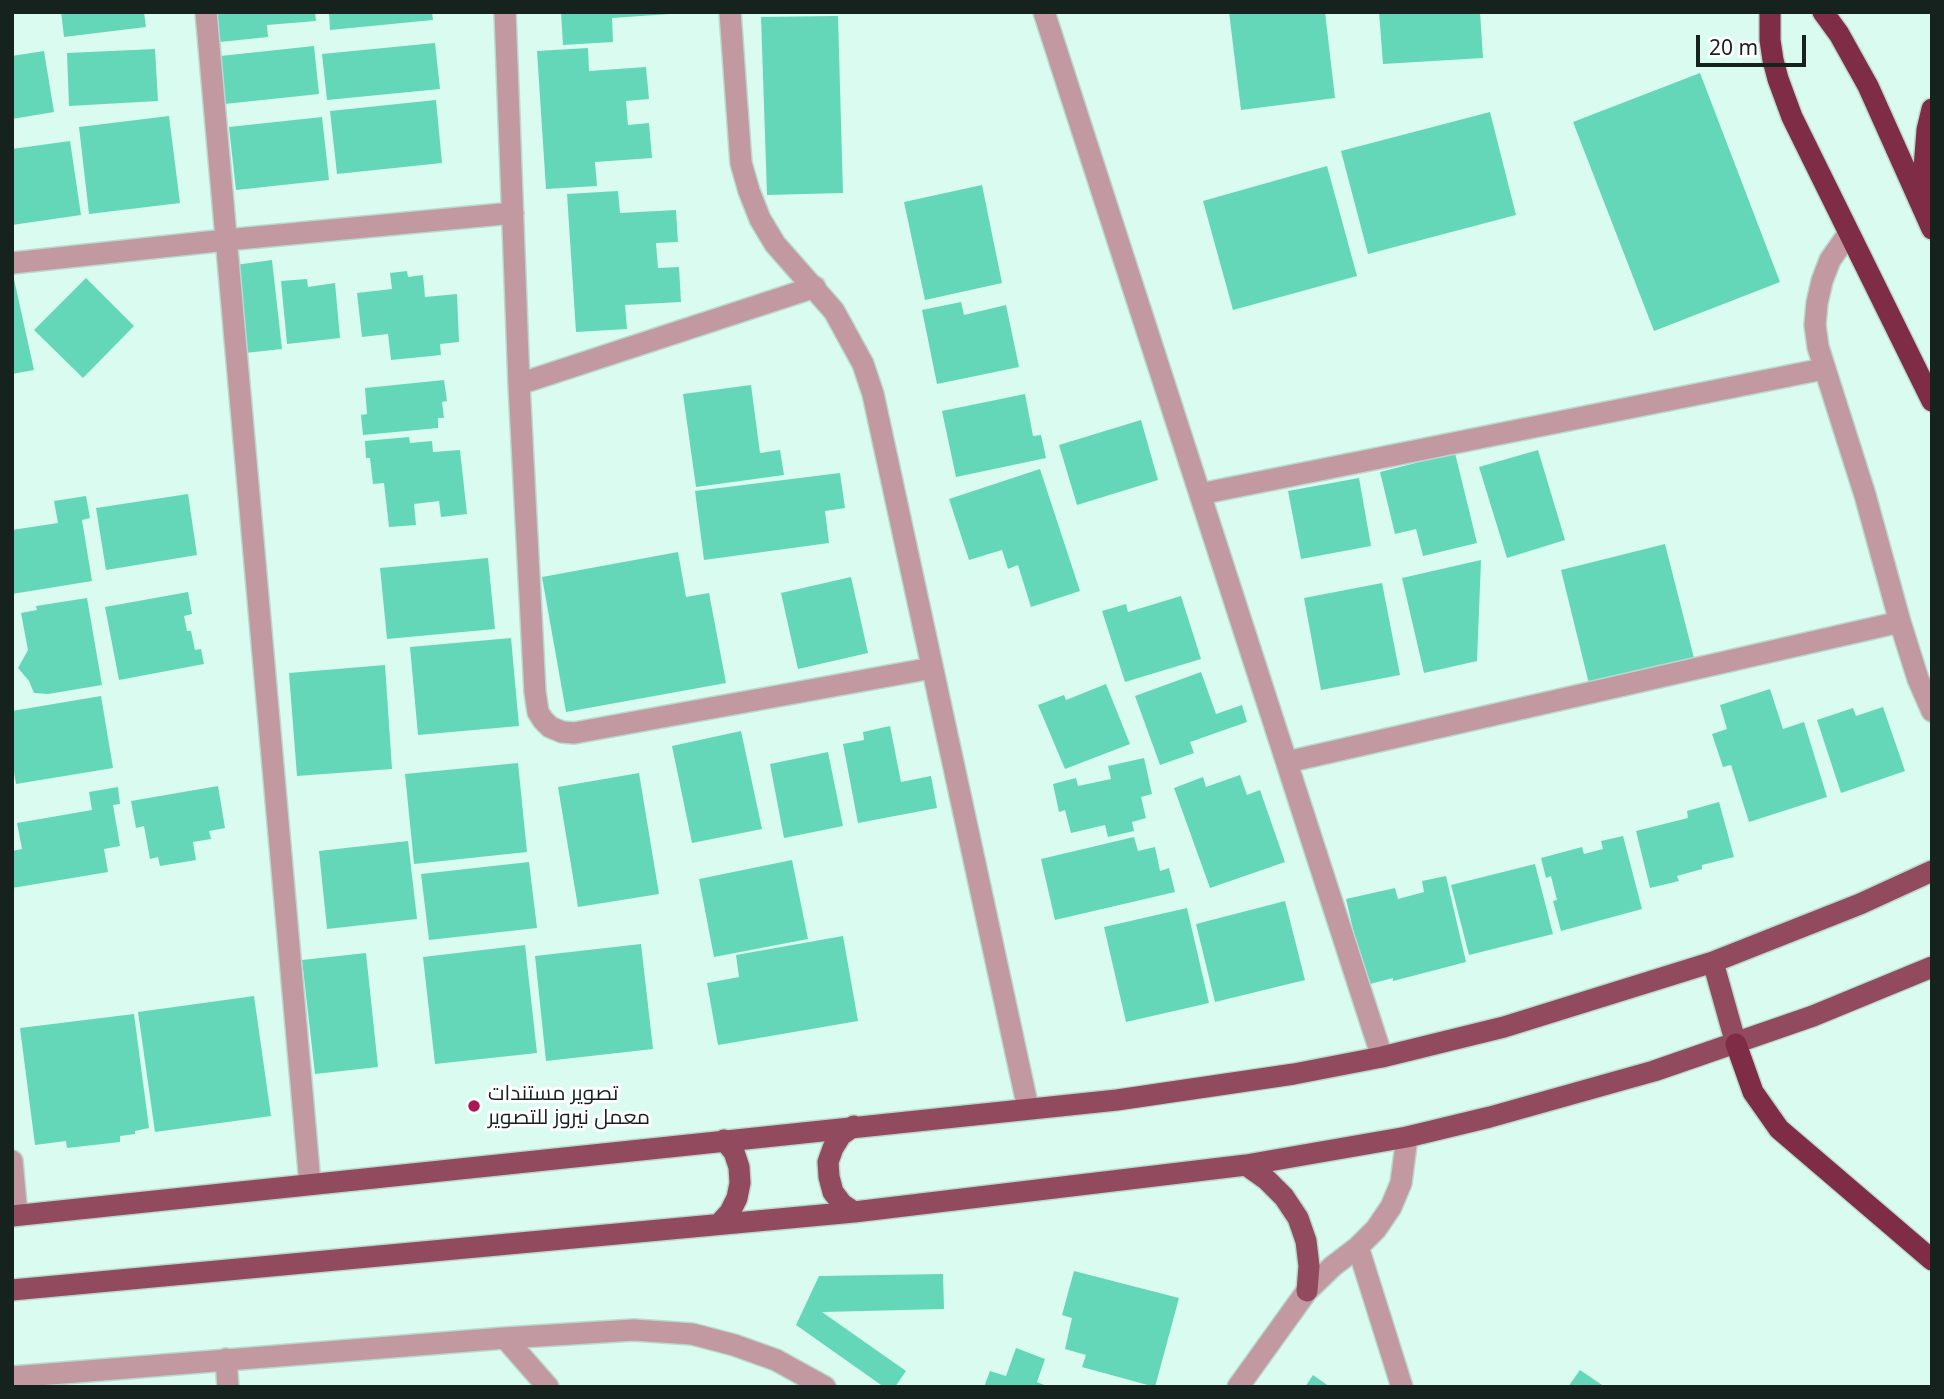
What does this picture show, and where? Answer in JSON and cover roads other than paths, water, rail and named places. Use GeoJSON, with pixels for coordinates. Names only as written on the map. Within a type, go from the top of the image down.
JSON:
{"type":"FeatureCollection","features":[{"type":"Feature","properties":{"kind":"highway"},"geometry":{"type":"LineString","coordinates":[[1770,12],[1773,60],[1784,99],[1932,401]]}},
{"type":"Feature","properties":{"kind":"highway"},"geometry":{"type":"LineString","coordinates":[[1823,12],[1839,34],[1868,86],[1928,221]]}},
{"type":"Feature","properties":{"kind":"highway"},"geometry":{"type":"LineString","coordinates":[[1928,221],[1924,168],[1932,109]]}},
{"type":"Feature","properties":{"kind":"highway"},"geometry":{"type":"LineString","coordinates":[[1736,1044],[1753,1092],[1779,1129],[1932,1260]]}},
{"type":"Feature","properties":{"kind":"main road"},"geometry":{"type":"LineString","coordinates":[[15,1215],[1117,1100],[1206,1088],[1382,1057],[1504,1027],[1713,962],[1860,904],[1932,870]]}},
{"type":"Feature","properties":{"kind":"main road"},"geometry":{"type":"LineString","coordinates":[[1713,962],[1736,1044]]}},
{"type":"Feature","properties":{"kind":"main road"},"geometry":{"type":"LineString","coordinates":[[12,1290],[854,1212],[1246,1165],[1407,1137],[1490,1117],[1654,1071],[1813,1016],[1932,967]]}},
{"type":"Feature","properties":{"kind":"main road"},"geometry":{"type":"LineString","coordinates":[[854,1126],[841,1135],[828,1162],[828,1177],[833,1192],[842,1204],[854,1212]]}},
{"type":"Feature","properties":{"kind":"main road"},"geometry":{"type":"LineString","coordinates":[[719,1224],[730,1212],[740,1183],[734,1152],[724,1140]]}},
{"type":"Feature","properties":{"kind":"main road"},"geometry":{"type":"LineString","coordinates":[[1246,1165],[1284,1197],[1297,1218],[1306,1241],[1309,1266],[1307,1291]]}},
{"type":"Feature","properties":{"kind":"street"},"geometry":{"type":"LineString","coordinates":[[206,12],[310,1183]]}},
{"type":"Feature","properties":{"kind":"street"},"geometry":{"type":"LineString","coordinates":[[505,12],[519,384],[538,712],[550,727],[574,733],[932,668]]}},
{"type":"Feature","properties":{"kind":"street"},"geometry":{"type":"LineString","coordinates":[[730,12],[741,163],[748,191],[775,244],[794,268],[816,287],[834,311],[850,337],[873,394],[1028,1108]]}},
{"type":"Feature","properties":{"kind":"street"},"geometry":{"type":"LineString","coordinates":[[1044,12],[1382,1057]]}},
{"type":"Feature","properties":{"kind":"street"},"geometry":{"type":"LineString","coordinates":[[12,263],[513,213]]}},
{"type":"Feature","properties":{"kind":"street"},"geometry":{"type":"LineString","coordinates":[[1849,233],[1830,260],[1822,281],[1815,326],[1823,369],[1865,495],[1918,679],[1932,711]]}},
{"type":"Feature","properties":{"kind":"street"},"geometry":{"type":"LineString","coordinates":[[519,384],[816,287]]}},
{"type":"Feature","properties":{"kind":"street"},"geometry":{"type":"LineString","coordinates":[[1200,494],[1823,369]]}},
{"type":"Feature","properties":{"kind":"street"},"geometry":{"type":"LineString","coordinates":[[1287,762],[1900,622]]}},
{"type":"Feature","properties":{"kind":"street"},"geometry":{"type":"LineString","coordinates":[[1238,1387],[1307,1291],[1376,1229],[1391,1207],[1401,1183],[1407,1137]]}},
{"type":"Feature","properties":{"kind":"street"},"geometry":{"type":"LineString","coordinates":[[12,1161],[15,1215]]}},
{"type":"Feature","properties":{"kind":"street"},"geometry":{"type":"LineString","coordinates":[[1358,1247],[1402,1387]]}},
{"type":"Feature","properties":{"kind":"street"},"geometry":{"type":"LineString","coordinates":[[12,1377],[634,1330],[692,1334],[734,1345],[776,1360],[825,1387]]}},
{"type":"Feature","properties":{"kind":"street"},"geometry":{"type":"LineString","coordinates":[[505,1338],[548,1387]]}},
{"type":"Feature","properties":{"kind":"street"},"geometry":{"type":"LineString","coordinates":[[226,1359],[228,1387]]}},
{"type":"Feature","properties":{"kind":"place","name":"تصوير مستندات معمل نيروز للتصوير"},"geometry":{"type":"Point","coordinates":[474,1106]}}]}
